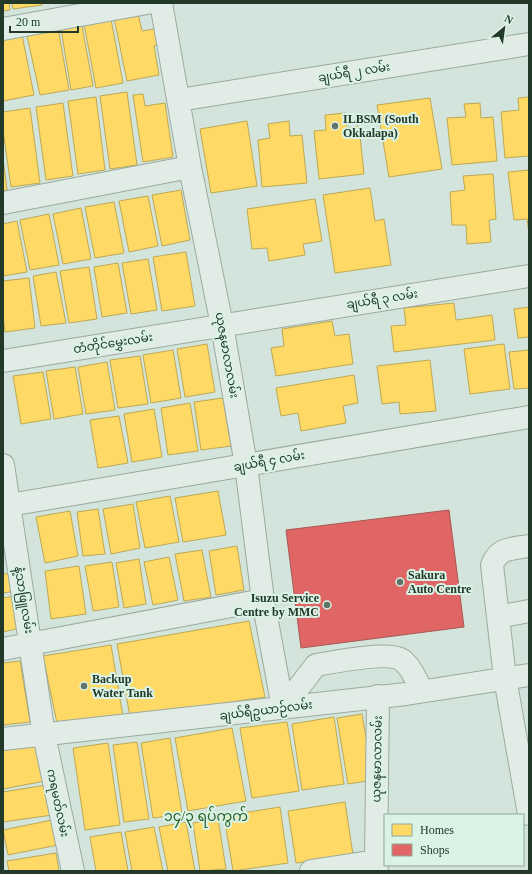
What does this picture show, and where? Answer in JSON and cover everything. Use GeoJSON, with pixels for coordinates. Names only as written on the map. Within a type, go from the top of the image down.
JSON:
{"type":"FeatureCollection","features":[{"type":"Feature","properties":{"kind":"street"},"geometry":{"type":"LineString","coordinates":[[3,29],[147,3]]}},
{"type":"Feature","properties":{"kind":"street","name":"ယုဇနမာလာလမ်း"},"geometry":{"type":"LineString","coordinates":[[160,3],[179,100],[190,167],[228,324],[263,600],[283,708]]}},
{"type":"Feature","properties":{"kind":"street","name":"ချယ်ရီ ၂ လမ်း"},"geometry":{"type":"LineString","coordinates":[[179,100],[529,44]]}},
{"type":"Feature","properties":{"kind":"street"},"geometry":{"type":"LineString","coordinates":[[3,203],[190,167]]}},
{"type":"Feature","properties":{"kind":"street","name":"ချယ်ရီ ၃ လမ်း"},"geometry":{"type":"LineString","coordinates":[[228,324],[529,276]]}},
{"type":"Feature","properties":{"kind":"street","name":"တံတိုင်မွှေးလမ်း"},"geometry":{"type":"LineString","coordinates":[[3,361],[228,324]]}},
{"type":"Feature","properties":{"kind":"street","name":"ချယ်ရီ ၄ လမ်း"},"geometry":{"type":"LineString","coordinates":[[9,505],[529,417]]}},
{"type":"Feature","properties":{"kind":"street","name":"နံ့သာဖြူလမ်း"},"geometry":{"type":"LineString","coordinates":[[3,465],[44,735]]}},
{"type":"Feature","properties":{"kind":"street"},"geometry":{"type":"LineString","coordinates":[[529,546],[505,550],[496,556],[492,565],[505,678],[529,814]]}},
{"type":"Feature","properties":{"kind":"street"},"geometry":{"type":"LineString","coordinates":[[3,649],[263,600]]}},
{"type":"Feature","properties":{"kind":"street"},"geometry":{"type":"LineString","coordinates":[[498,617],[529,611]]}},
{"type":"Feature","properties":{"kind":"street"},"geometry":{"type":"LineString","coordinates":[[283,708],[316,665],[352,659],[395,656],[403,661],[411,671],[422,692]]}},
{"type":"Feature","properties":{"kind":"street","name":"ချယ်ရီဥယာဉ်လမ်း"},"geometry":{"type":"LineString","coordinates":[[3,739],[422,692],[529,675]]}},
{"type":"Feature","properties":{"kind":"street","name":"ယုဇနမာလာလမ်း"},"geometry":{"type":"LineString","coordinates":[[377,866],[378,696]]}},
{"type":"Feature","properties":{"kind":"street","name":"ကရမတ်လမ်း"},"geometry":{"type":"LineString","coordinates":[[44,735],[72,871]]}},
{"type":"Feature","properties":{"kind":"street"},"geometry":{"type":"LineString","coordinates":[[311,871],[377,866]]}},
{"type":"Feature","properties":{"kind":"building: Homes"},"geometry":{"type":"Polygon","coordinates":[[[3,3],[9,3],[10,10],[3,11],[3,3]]]}},
{"type":"Feature","properties":{"kind":"building: Homes"},"geometry":{"type":"Polygon","coordinates":[[[12,3],[42,3],[42,5],[13,9],[12,3]]]}},
{"type":"Feature","properties":{"kind":"building: Homes"},"geometry":{"type":"Polygon","coordinates":[[[138,13],[142,31],[155,29],[158,45],[154,46],[159,75],[127,81],[114,18],[138,13]]]}},
{"type":"Feature","properties":{"kind":"building: Homes"},"geometry":{"type":"Polygon","coordinates":[[[111,19],[123,83],[96,88],[84,24],[111,19]]]}},
{"type":"Feature","properties":{"kind":"building: Homes"},"geometry":{"type":"Polygon","coordinates":[[[82,26],[93,86],[71,90],[61,29],[82,26]]]}},
{"type":"Feature","properties":{"kind":"building: Homes"},"geometry":{"type":"Polygon","coordinates":[[[58,28],[69,90],[40,95],[27,36],[58,28]]]}},
{"type":"Feature","properties":{"kind":"building: Homes"},"geometry":{"type":"Polygon","coordinates":[[[22,35],[34,95],[3,101],[3,39],[22,35]]]}},
{"type":"Feature","properties":{"kind":"building: Homes"},"geometry":{"type":"Polygon","coordinates":[[[127,92],[137,165],[110,169],[100,96],[127,92]]]}},
{"type":"Feature","properties":{"kind":"building: Homes"},"geometry":{"type":"Polygon","coordinates":[[[143,94],[145,106],[165,103],[173,157],[143,162],[133,95],[143,94]]]}},
{"type":"Feature","properties":{"kind":"building: Homes"},"geometry":{"type":"Polygon","coordinates":[[[96,97],[105,170],[78,174],[68,101],[96,97]]]}},
{"type":"Feature","properties":{"kind":"building: Homes"},"geometry":{"type":"Polygon","coordinates":[[[529,97],[529,156],[505,158],[501,112],[519,110],[518,98],[529,97]]]}},
{"type":"Feature","properties":{"kind":"building: Homes"},"geometry":{"type":"Polygon","coordinates":[[[430,98],[442,169],[389,177],[377,105],[430,98]]]}},
{"type":"Feature","properties":{"kind":"building: Homes"},"geometry":{"type":"Polygon","coordinates":[[[63,103],[73,176],[46,180],[36,107],[63,103]]]}},
{"type":"Feature","properties":{"kind":"building: Homes"},"geometry":{"type":"Polygon","coordinates":[[[480,103],[481,118],[493,117],[497,161],[452,165],[447,118],[466,117],[464,104],[480,103]]]}},
{"type":"Feature","properties":{"kind":"building: Homes"},"geometry":{"type":"Polygon","coordinates":[[[30,108],[40,183],[11,187],[3,130],[3,112],[30,108]]]}},
{"type":"Feature","properties":{"kind":"building: Homes"},"geometry":{"type":"Polygon","coordinates":[[[346,113],[347,128],[359,126],[364,174],[319,179],[314,131],[326,130],[325,115],[346,113]]]}},
{"type":"Feature","properties":{"kind":"building: Homes"},"geometry":{"type":"Polygon","coordinates":[[[247,121],[257,186],[211,193],[200,129],[247,121]]]}},
{"type":"Feature","properties":{"kind":"building: Homes"},"geometry":{"type":"Polygon","coordinates":[[[289,121],[290,136],[302,135],[307,183],[262,187],[258,140],[270,138],[268,124],[289,121]]]}},
{"type":"Feature","properties":{"kind":"building: Homes"},"geometry":{"type":"Polygon","coordinates":[[[3,158],[7,190],[3,191],[3,158]]]}},
{"type":"Feature","properties":{"kind":"building: Homes"},"geometry":{"type":"Polygon","coordinates":[[[529,170],[529,233],[527,219],[514,220],[508,172],[529,170]]]}},
{"type":"Feature","properties":{"kind":"building: Homes"},"geometry":{"type":"Polygon","coordinates":[[[493,174],[496,219],[489,220],[491,242],[467,244],[466,225],[452,225],[450,192],[465,190],[463,176],[493,174]]]}},
{"type":"Feature","properties":{"kind":"building: Homes"},"geometry":{"type":"Polygon","coordinates":[[[370,188],[375,221],[384,219],[391,265],[335,273],[323,195],[370,188]]]}},
{"type":"Feature","properties":{"kind":"building: Homes"},"geometry":{"type":"Polygon","coordinates":[[[181,190],[190,240],[162,246],[152,195],[181,190]]]}},
{"type":"Feature","properties":{"kind":"building: Homes"},"geometry":{"type":"Polygon","coordinates":[[[148,196],[158,246],[129,252],[119,201],[148,196]]]}},
{"type":"Feature","properties":{"kind":"building: Homes"},"geometry":{"type":"Polygon","coordinates":[[[315,199],[322,241],[303,244],[305,255],[269,261],[267,248],[252,249],[247,209],[315,199]]]}},
{"type":"Feature","properties":{"kind":"building: Homes"},"geometry":{"type":"Polygon","coordinates":[[[114,202],[124,253],[95,258],[85,207],[114,202]]]}},
{"type":"Feature","properties":{"kind":"building: Homes"},"geometry":{"type":"Polygon","coordinates":[[[81,208],[91,259],[63,264],[53,214],[81,208]]]}},
{"type":"Feature","properties":{"kind":"building: Homes"},"geometry":{"type":"Polygon","coordinates":[[[49,214],[59,265],[30,270],[20,220],[49,214]]]}},
{"type":"Feature","properties":{"kind":"building: Homes"},"geometry":{"type":"Polygon","coordinates":[[[17,221],[27,272],[3,276],[3,224],[17,221]]]}},
{"type":"Feature","properties":{"kind":"building: Homes"},"geometry":{"type":"Polygon","coordinates":[[[186,252],[195,306],[162,311],[153,257],[186,252]]]}},
{"type":"Feature","properties":{"kind":"building: Homes"},"geometry":{"type":"Polygon","coordinates":[[[148,259],[157,310],[131,314],[122,263],[148,259]]]}},
{"type":"Feature","properties":{"kind":"building: Homes"},"geometry":{"type":"Polygon","coordinates":[[[118,263],[127,313],[102,317],[94,267],[118,263]]]}},
{"type":"Feature","properties":{"kind":"building: Homes"},"geometry":{"type":"Polygon","coordinates":[[[89,267],[97,319],[69,323],[60,271],[89,267]]]}},
{"type":"Feature","properties":{"kind":"building: Homes"},"geometry":{"type":"Polygon","coordinates":[[[56,272],[66,323],[41,326],[33,276],[56,272]]]}},
{"type":"Feature","properties":{"kind":"building: Homes"},"geometry":{"type":"Polygon","coordinates":[[[29,278],[35,328],[5,332],[3,317],[3,281],[29,278]]]}},
{"type":"Feature","properties":{"kind":"building: Homes"},"geometry":{"type":"Polygon","coordinates":[[[454,303],[456,320],[492,315],[495,340],[394,352],[391,326],[406,325],[404,308],[454,303]]]}},
{"type":"Feature","properties":{"kind":"building: Homes"},"geometry":{"type":"Polygon","coordinates":[[[529,307],[529,337],[518,338],[514,309],[529,307]]]}},
{"type":"Feature","properties":{"kind":"building: Homes"},"geometry":{"type":"Polygon","coordinates":[[[332,321],[335,336],[349,334],[353,364],[276,376],[271,348],[284,346],[282,329],[332,321]]]}},
{"type":"Feature","properties":{"kind":"building: Homes"},"geometry":{"type":"Polygon","coordinates":[[[207,344],[215,392],[185,397],[177,349],[207,344]]]}},
{"type":"Feature","properties":{"kind":"building: Homes"},"geometry":{"type":"Polygon","coordinates":[[[504,344],[510,389],[470,394],[464,349],[504,344]]]}},
{"type":"Feature","properties":{"kind":"building: Homes"},"geometry":{"type":"Polygon","coordinates":[[[173,350],[181,398],[151,403],[143,355],[173,350]]]}},
{"type":"Feature","properties":{"kind":"building: Homes"},"geometry":{"type":"Polygon","coordinates":[[[529,350],[529,388],[514,389],[509,352],[529,350]]]}},
{"type":"Feature","properties":{"kind":"building: Homes"},"geometry":{"type":"Polygon","coordinates":[[[140,356],[148,404],[118,408],[110,360],[140,356]]]}},
{"type":"Feature","properties":{"kind":"building: Homes"},"geometry":{"type":"Polygon","coordinates":[[[430,360],[436,411],[400,414],[399,402],[382,404],[377,366],[430,360]]]}},
{"type":"Feature","properties":{"kind":"building: Homes"},"geometry":{"type":"Polygon","coordinates":[[[107,362],[115,410],[86,414],[78,367],[107,362]]]}},
{"type":"Feature","properties":{"kind":"building: Homes"},"geometry":{"type":"Polygon","coordinates":[[[75,367],[83,414],[54,419],[46,371],[75,367]]]}},
{"type":"Feature","properties":{"kind":"building: Homes"},"geometry":{"type":"Polygon","coordinates":[[[43,372],[51,419],[21,424],[13,376],[43,372]]]}},
{"type":"Feature","properties":{"kind":"building: Homes"},"geometry":{"type":"Polygon","coordinates":[[[354,375],[358,403],[343,406],[346,423],[301,431],[298,413],[281,416],[276,388],[354,375]]]}},
{"type":"Feature","properties":{"kind":"building: Homes"},"geometry":{"type":"Polygon","coordinates":[[[223,398],[231,446],[201,450],[194,402],[223,398]]]}},
{"type":"Feature","properties":{"kind":"building: Homes"},"geometry":{"type":"Polygon","coordinates":[[[190,403],[198,451],[168,455],[161,408],[190,403]]]}},
{"type":"Feature","properties":{"kind":"building: Homes"},"geometry":{"type":"Polygon","coordinates":[[[154,409],[162,457],[132,462],[124,414],[154,409]]]}},
{"type":"Feature","properties":{"kind":"building: Homes"},"geometry":{"type":"Polygon","coordinates":[[[119,416],[128,463],[98,468],[90,420],[119,416]]]}},
{"type":"Feature","properties":{"kind":"building: Homes"},"geometry":{"type":"Polygon","coordinates":[[[218,491],[226,535],[183,542],[175,498],[218,491]]]}},
{"type":"Feature","properties":{"kind":"building: Homes"},"geometry":{"type":"Polygon","coordinates":[[[170,496],[179,542],[145,548],[136,502],[170,496]]]}},
{"type":"Feature","properties":{"kind":"building: Homes"},"geometry":{"type":"Polygon","coordinates":[[[133,504],[140,548],[111,554],[103,509],[133,504]]]}},
{"type":"Feature","properties":{"kind":"building: Homes"},"geometry":{"type":"Polygon","coordinates":[[[98,509],[105,554],[83,556],[77,512],[98,509]]]}},
{"type":"Feature","properties":{"kind":"building: Homes"},"geometry":{"type":"Polygon","coordinates":[[[70,511],[78,556],[45,563],[36,517],[70,511]]]}},
{"type":"Feature","properties":{"kind":"building: Homes"},"geometry":{"type":"Polygon","coordinates":[[[237,546],[244,590],[216,595],[209,551],[237,546]]]}},
{"type":"Feature","properties":{"kind":"building: Homes"},"geometry":{"type":"Polygon","coordinates":[[[202,550],[211,597],[184,601],[175,554],[202,550]]]}},
{"type":"Feature","properties":{"kind":"building: Homes"},"geometry":{"type":"Polygon","coordinates":[[[169,557],[178,600],[153,605],[144,562],[169,557]]]}},
{"type":"Feature","properties":{"kind":"building: Homes"},"geometry":{"type":"Polygon","coordinates":[[[139,559],[146,604],[124,608],[116,563],[139,559]]]}},
{"type":"Feature","properties":{"kind":"building: Homes"},"geometry":{"type":"Polygon","coordinates":[[[112,562],[119,607],[93,611],[85,566],[112,562]]]}},
{"type":"Feature","properties":{"kind":"building: Homes"},"geometry":{"type":"Polygon","coordinates":[[[79,566],[86,614],[51,619],[45,571],[79,566]]]}},
{"type":"Feature","properties":{"kind":"building: Homes"},"geometry":{"type":"Polygon","coordinates":[[[12,573],[16,591],[3,593],[3,574],[12,573]]]}},
{"type":"Feature","properties":{"kind":"building: Homes"},"geometry":{"type":"Polygon","coordinates":[[[15,596],[20,628],[3,632],[3,598],[15,596]]]}},
{"type":"Feature","properties":{"kind":"building: Homes"},"geometry":{"type":"Polygon","coordinates":[[[249,621],[265,697],[130,717],[117,644],[249,621]]]}},
{"type":"Feature","properties":{"kind":"building: Homes","name":"Backup Water Tank"},"geometry":{"type":"Polygon","coordinates":[[[111,645],[123,716],[57,723],[43,656],[111,645]]]}},
{"type":"Feature","properties":{"kind":"building: Homes"},"geometry":{"type":"Polygon","coordinates":[[[20,661],[30,722],[3,725],[3,663],[20,661]]]}},
{"type":"Feature","properties":{"kind":"building: Homes"},"geometry":{"type":"Polygon","coordinates":[[[362,714],[373,780],[348,784],[337,718],[362,714]]]}},
{"type":"Feature","properties":{"kind":"building: Homes"},"geometry":{"type":"Polygon","coordinates":[[[334,717],[344,784],[302,790],[292,724],[334,717]]]}},
{"type":"Feature","properties":{"kind":"building: Homes"},"geometry":{"type":"Polygon","coordinates":[[[287,722],[299,791],[252,798],[240,728],[287,722]]]}},
{"type":"Feature","properties":{"kind":"building: Homes"},"geometry":{"type":"Polygon","coordinates":[[[232,728],[246,801],[188,811],[175,738],[232,728]]]}},
{"type":"Feature","properties":{"kind":"building: Homes"},"geometry":{"type":"Polygon","coordinates":[[[170,738],[182,814],[153,818],[141,743],[170,738]]]}},
{"type":"Feature","properties":{"kind":"building: Homes"},"geometry":{"type":"Polygon","coordinates":[[[38,742],[45,781],[3,789],[3,747],[38,742]]]}},
{"type":"Feature","properties":{"kind":"building: Homes"},"geometry":{"type":"Polygon","coordinates":[[[137,742],[149,819],[124,822],[113,745],[137,742]]]}},
{"type":"Feature","properties":{"kind":"building: Homes"},"geometry":{"type":"Polygon","coordinates":[[[108,743],[120,825],[85,830],[73,748],[108,743]]]}},
{"type":"Feature","properties":{"kind":"building: Homes"},"geometry":{"type":"Polygon","coordinates":[[[46,785],[52,815],[3,822],[3,792],[46,785]]]}},
{"type":"Feature","properties":{"kind":"building: Homes"},"geometry":{"type":"Polygon","coordinates":[[[345,802],[353,855],[296,863],[288,811],[345,802]]]}},
{"type":"Feature","properties":{"kind":"building: Homes"},"geometry":{"type":"Polygon","coordinates":[[[280,807],[288,863],[233,871],[224,816],[280,807]]]}},
{"type":"Feature","properties":{"kind":"building: Homes"},"geometry":{"type":"Polygon","coordinates":[[[218,819],[226,869],[200,871],[193,823],[218,819]]]}},
{"type":"Feature","properties":{"kind":"building: Homes"},"geometry":{"type":"Polygon","coordinates":[[[52,820],[58,845],[8,855],[3,830],[52,820]]]}},
{"type":"Feature","properties":{"kind":"building: Homes"},"geometry":{"type":"Polygon","coordinates":[[[186,822],[195,871],[168,871],[159,827],[186,822]]]}},
{"type":"Feature","properties":{"kind":"building: Homes"},"geometry":{"type":"Polygon","coordinates":[[[154,827],[163,871],[132,871],[125,832],[154,827]]]}},
{"type":"Feature","properties":{"kind":"building: Homes"},"geometry":{"type":"Polygon","coordinates":[[[121,832],[128,871],[96,871],[90,837],[121,832]]]}},
{"type":"Feature","properties":{"kind":"building: Homes"},"geometry":{"type":"Polygon","coordinates":[[[56,853],[59,871],[9,871],[7,861],[56,853]]]}},
{"type":"Feature","properties":{"kind":"building: Shops"},"geometry":{"type":"Polygon","coordinates":[[[449,510],[464,627],[301,648],[286,530],[449,510]]]}},
{"type":"Feature","properties":{"kind":"place","name":"ILBSM (South Okkalapa)"},"geometry":{"type":"Point","coordinates":[335,126]}},
{"type":"Feature","properties":{"kind":"place","name":"Sakura Auto Centre"},"geometry":{"type":"Point","coordinates":[400,582]}},
{"type":"Feature","properties":{"kind":"place","name":"Isuzu Service Centre by MMC"},"geometry":{"type":"Point","coordinates":[327,605]}},
{"type":"Feature","properties":{"kind":"place","name":"Backup Water Tank"},"geometry":{"type":"Point","coordinates":[84,686]}},
{"type":"Feature","properties":{"kind":"district","name":"၁၄/၃ ရပ်ကွက်"},"geometry":{"type":"Point","coordinates":[206,816]}}]}
